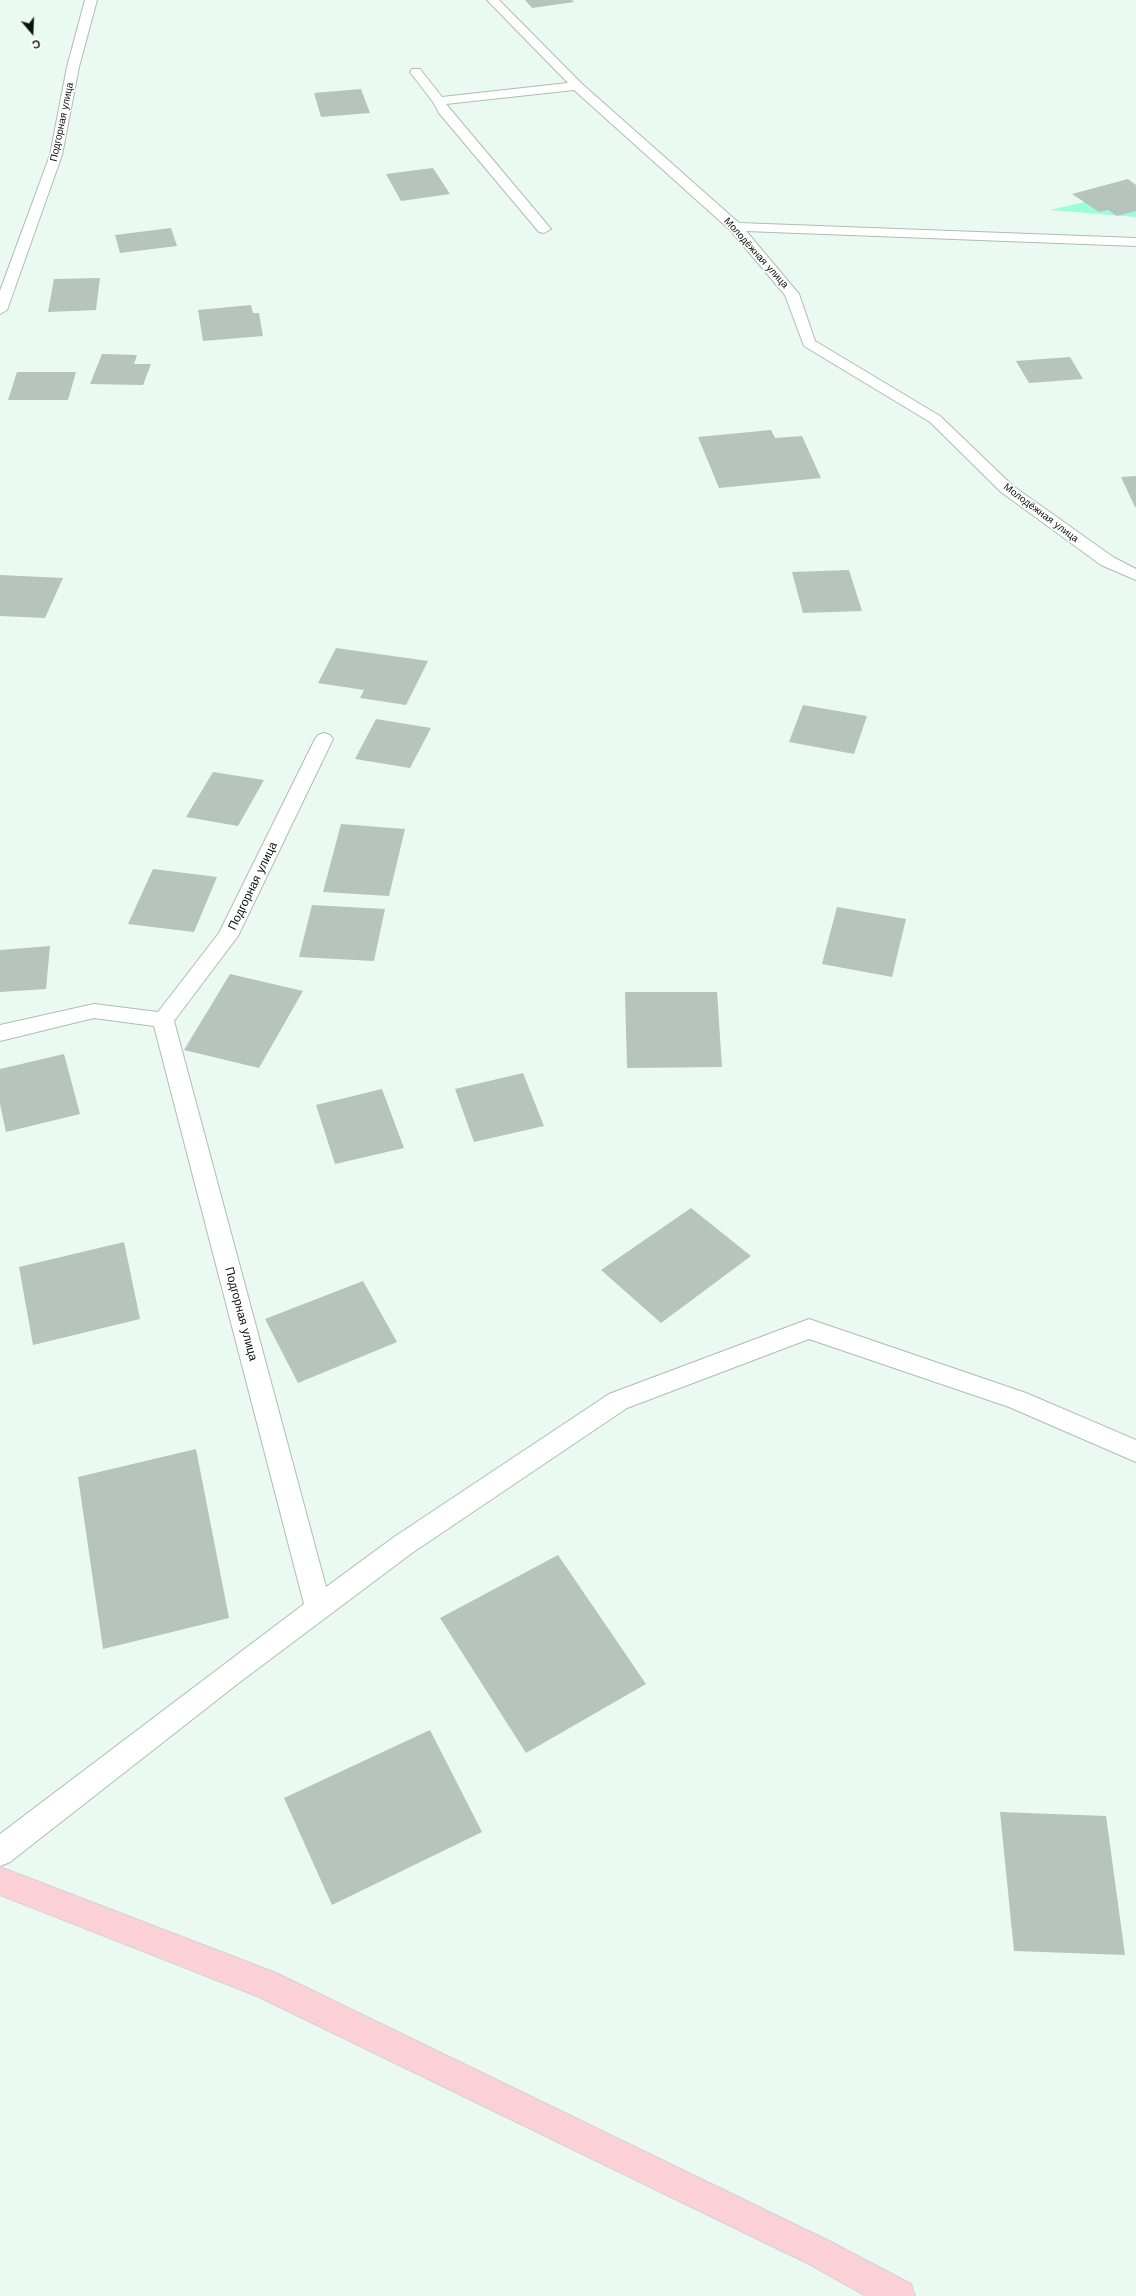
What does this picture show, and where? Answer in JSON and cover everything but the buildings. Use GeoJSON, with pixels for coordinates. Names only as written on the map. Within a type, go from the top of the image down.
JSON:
{"type":"FeatureCollection","features":[{"type":"Feature","properties":{"kind":"main road"},"geometry":{"type":"LineString","coordinates":[[0,1881],[265,1984],[811,2249],[899,2296]]}},
{"type":"Feature","properties":{"kind":"street","name":"Подгорная улица"},"geometry":{"type":"LineString","coordinates":[[0,310],[56,155],[73,67],[91,0]]}},
{"type":"Feature","properties":{"kind":"street","name":"Молодёжная улица"},"geometry":{"type":"LineString","coordinates":[[493,0],[577,86],[735,227],[792,294],[809,343],[935,419],[1007,489],[1107,561],[1136,575]]}},
{"type":"Feature","properties":{"kind":"street"},"geometry":{"type":"LineString","coordinates":[[416,72],[439,101],[443,110],[544,229]]}},
{"type":"Feature","properties":{"kind":"street"},"geometry":{"type":"LineString","coordinates":[[439,101],[577,86]]}},
{"type":"Feature","properties":{"kind":"street"},"geometry":{"type":"LineString","coordinates":[[735,227],[1136,242]]}},
{"type":"Feature","properties":{"kind":"street","name":"Подгорная улица"},"geometry":{"type":"LineString","coordinates":[[318,1608],[163,1020],[228,936],[324,739]]}},
{"type":"Feature","properties":{"kind":"street"},"geometry":{"type":"LineString","coordinates":[[0,1033],[94,1012],[163,1020]]}},
{"type":"Feature","properties":{"kind":"street"},"geometry":{"type":"LineString","coordinates":[[0,1852],[318,1608],[403,1545],[618,1400],[809,1329],[1017,1400],[1136,1451]]}},
{"type":"Feature","properties":{"kind":"green space"},"geometry":{"type":"Polygon","coordinates":[[[1136,190],[1136,217],[1050,210],[1136,190]]]}}]}
